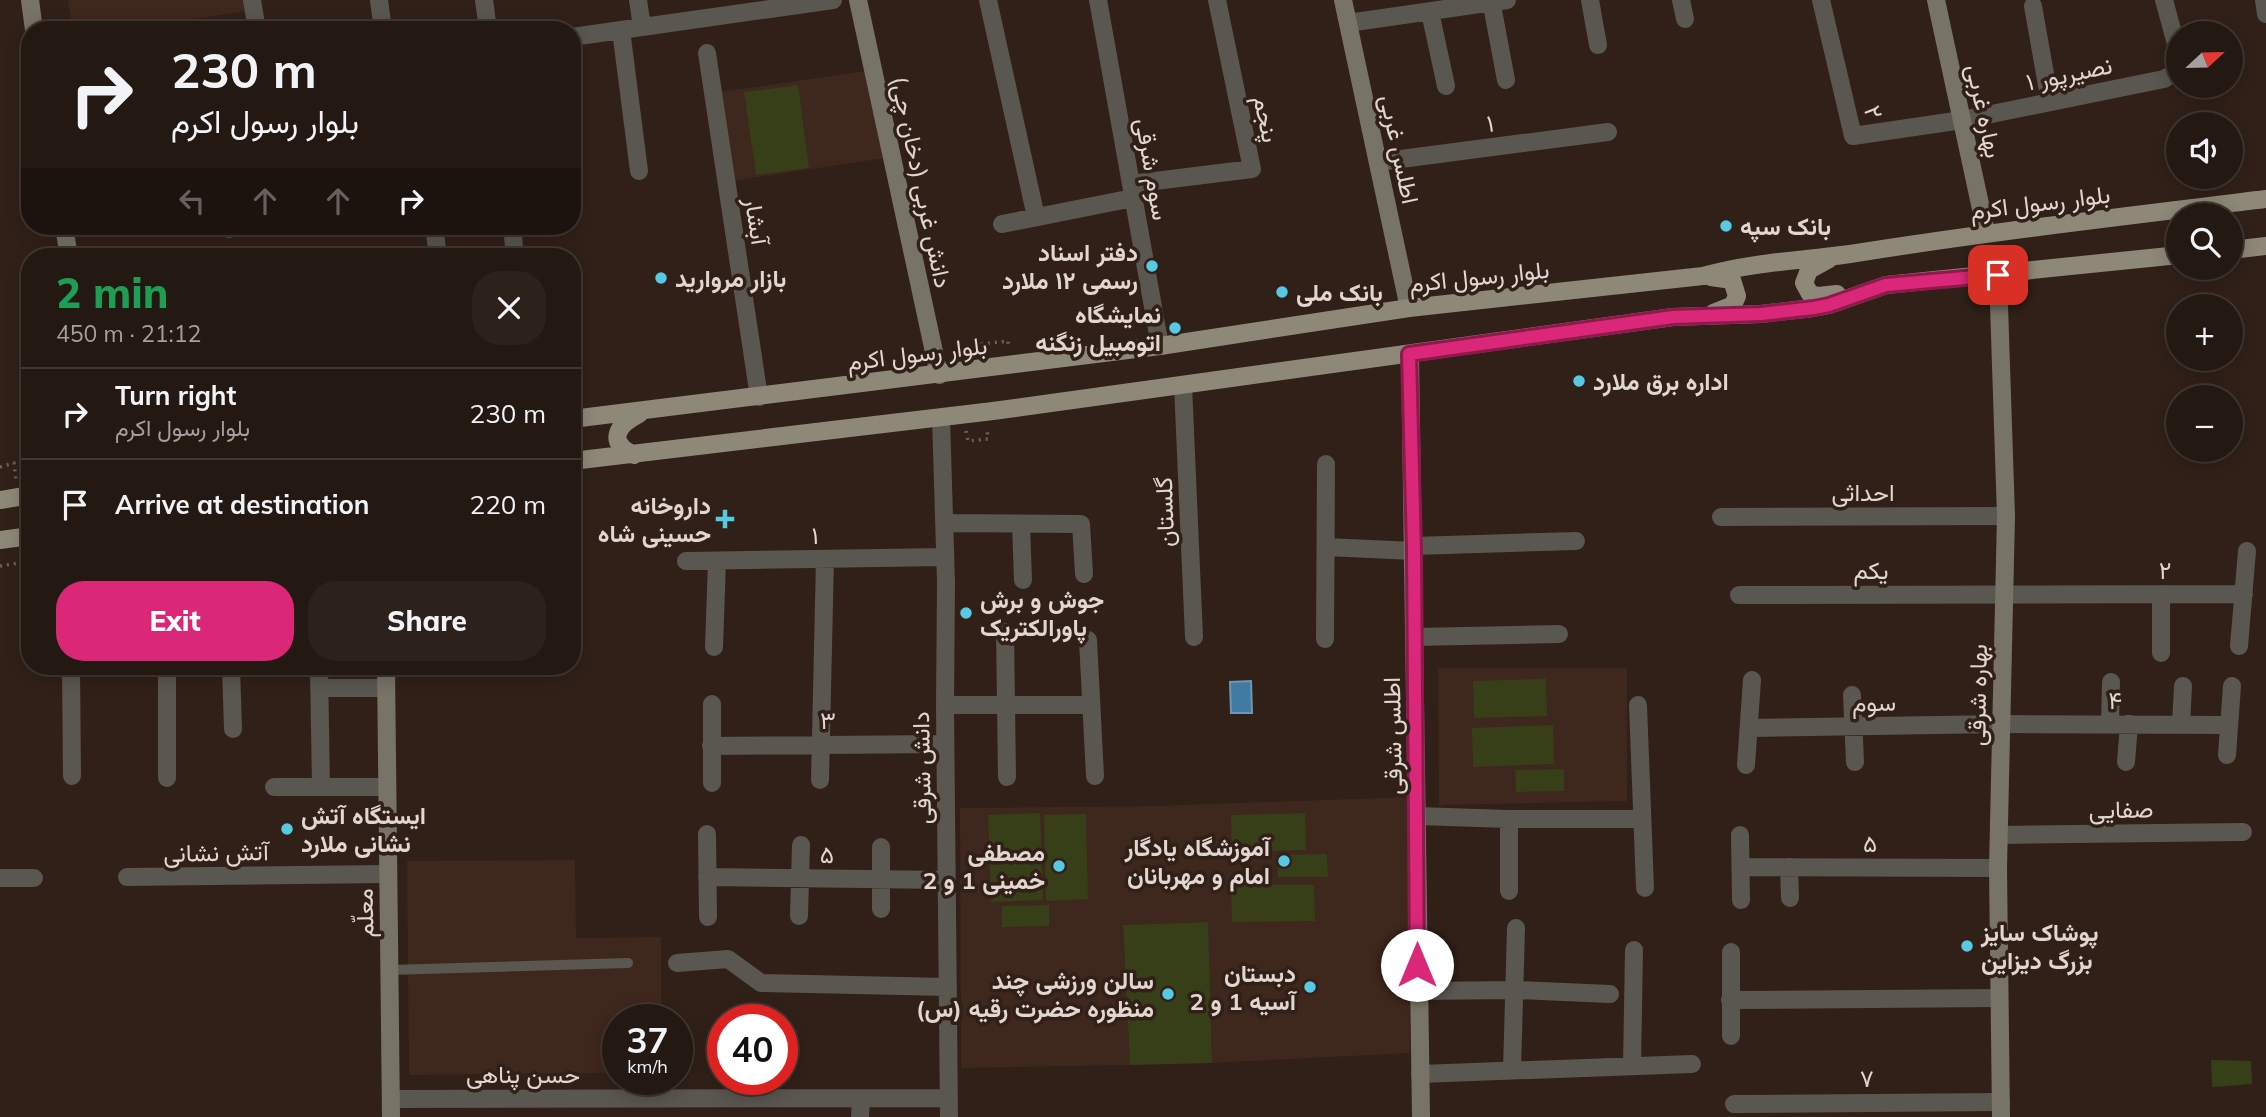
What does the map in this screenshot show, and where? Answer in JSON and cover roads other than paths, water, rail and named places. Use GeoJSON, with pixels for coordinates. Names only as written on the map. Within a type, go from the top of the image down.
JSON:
{"type":"FeatureCollection","features":[{"type":"Feature","properties":{"kind":"main road","name":"بلوار رسول اکرم"},"geometry":{"type":"LineString","coordinates":[[581,418],[1160,346],[1409,309],[1703,276],[1767,262],[1835,256],[1986,232],[2266,200]]}},
{"type":"Feature","properties":{"kind":"main road"},"geometry":{"type":"LineString","coordinates":[[2243,249],[2266,246]]}},
{"type":"Feature","properties":{"kind":"main road"},"geometry":{"type":"LineString","coordinates":[[1835,256],[1808,270],[1804,283],[1810,294],[1858,294]]}},
{"type":"Feature","properties":{"kind":"main road"},"geometry":{"type":"LineString","coordinates":[[581,460],[941,418],[1673,317],[1761,314],[1814,308],[1886,285],[2166,256]]}},
{"type":"Feature","properties":{"kind":"main road"},"geometry":{"type":"LineString","coordinates":[[1703,276],[1732,280],[1737,296],[1733,305],[1703,317]]}},
{"type":"Feature","properties":{"kind":"main road"},"geometry":{"type":"LineString","coordinates":[[634,455],[623,450],[618,441],[618,431],[630,418],[645,411]]}},
{"type":"Feature","properties":{"kind":"main road"},"geometry":{"type":"LineString","coordinates":[[0,500],[21,496]]}},
{"type":"Feature","properties":{"kind":"main road"},"geometry":{"type":"LineString","coordinates":[[0,540],[21,537]]}},
{"type":"Feature","properties":{"kind":"street"},"geometry":{"type":"LineString","coordinates":[[30,0],[33,21]]}},
{"type":"Feature","properties":{"kind":"street"},"geometry":{"type":"LineString","coordinates":[[252,0],[256,21]]}},
{"type":"Feature","properties":{"kind":"street"},"geometry":{"type":"LineString","coordinates":[[379,0],[382,21]]}},
{"type":"Feature","properties":{"kind":"street"},"geometry":{"type":"LineString","coordinates":[[484,0],[487,21]]}},
{"type":"Feature","properties":{"kind":"street"},"geometry":{"type":"LineString","coordinates":[[638,0],[642,27]]}},
{"type":"Feature","properties":{"kind":"street"},"geometry":{"type":"LineString","coordinates":[[581,36],[833,0]]}},
{"type":"Feature","properties":{"kind":"street","name":"دانش غربی (دخان چی)"},"geometry":{"type":"LineString","coordinates":[[858,0],[939,375]]}},
{"type":"Feature","properties":{"kind":"street"},"geometry":{"type":"LineString","coordinates":[[988,0],[1036,217]]}},
{"type":"Feature","properties":{"kind":"street","name":"سوم شرقی"},"geometry":{"type":"LineString","coordinates":[[1098,0],[1160,346]]}},
{"type":"Feature","properties":{"kind":"street","name":"پنجم"},"geometry":{"type":"LineString","coordinates":[[1132,191],[1252,169],[1217,0]]}},
{"type":"Feature","properties":{"kind":"street","name":"اطلس غربی"},"geometry":{"type":"LineString","coordinates":[[1343,0],[1409,309]]}},
{"type":"Feature","properties":{"kind":"street"},"geometry":{"type":"LineString","coordinates":[[1590,0],[1598,45]]}},
{"type":"Feature","properties":{"kind":"street"},"geometry":{"type":"LineString","coordinates":[[1681,0],[1685,19]]}},
{"type":"Feature","properties":{"kind":"street","name":"۲"},"geometry":{"type":"LineString","coordinates":[[1821,0],[1853,136],[1962,120]]}},
{"type":"Feature","properties":{"kind":"street","name":"بهاره غربی"},"geometry":{"type":"LineString","coordinates":[[1936,0],[1986,232]]}},
{"type":"Feature","properties":{"kind":"street"},"geometry":{"type":"LineString","coordinates":[[2164,0],[2170,21]]}},
{"type":"Feature","properties":{"kind":"street"},"geometry":{"type":"LineString","coordinates":[[2263,0],[2266,14]]}},
{"type":"Feature","properties":{"kind":"street"},"geometry":{"type":"LineString","coordinates":[[1348,23],[1497,1],[1506,80]]}},
{"type":"Feature","properties":{"kind":"street"},"geometry":{"type":"LineString","coordinates":[[2033,6],[2050,102]]}},
{"type":"Feature","properties":{"kind":"street"},"geometry":{"type":"LineString","coordinates":[[1430,12],[1446,86]]}},
{"type":"Feature","properties":{"kind":"street"},"geometry":{"type":"LineString","coordinates":[[621,30],[639,171]]}},
{"type":"Feature","properties":{"kind":"street","name":"آبشار"},"geometry":{"type":"LineString","coordinates":[[707,53],[759,397]]}},
{"type":"Feature","properties":{"kind":"street","name":"نصیرپور ۱"},"geometry":{"type":"LineString","coordinates":[[1962,120],[2166,78]]}},
{"type":"Feature","properties":{"kind":"street","name":"۱"},"geometry":{"type":"LineString","coordinates":[[1378,162],[1608,132]]}},
{"type":"Feature","properties":{"kind":"street"},"geometry":{"type":"LineString","coordinates":[[1002,224],[1132,191]]}},
{"type":"Feature","properties":{"kind":"street","name":"بهاره شرقی"},"geometry":{"type":"LineString","coordinates":[[1998,275],[2006,516],[1998,868],[2001,1109]]}},
{"type":"Feature","properties":{"kind":"street","name":"اطلس شرقی"},"geometry":{"type":"LineString","coordinates":[[1409,354],[1421,1117]]}},
{"type":"Feature","properties":{"kind":"street","name":"گلستان"},"geometry":{"type":"LineString","coordinates":[[1183,385],[1194,637]]}},
{"type":"Feature","properties":{"kind":"street","name":"دانش شرقی"},"geometry":{"type":"LineString","coordinates":[[941,418],[945,557],[949,1117]]}},
{"type":"Feature","properties":{"kind":"street"},"geometry":{"type":"LineString","coordinates":[[1325,639],[1326,464]]}},
{"type":"Feature","properties":{"kind":"street","name":"احداثی"},"geometry":{"type":"LineString","coordinates":[[1721,517],[2006,516]]}},
{"type":"Feature","properties":{"kind":"street"},"geometry":{"type":"LineString","coordinates":[[944,523],[1081,524],[1084,573]]}},
{"type":"Feature","properties":{"kind":"street"},"geometry":{"type":"LineString","coordinates":[[1021,524],[1023,580]]}},
{"type":"Feature","properties":{"kind":"street"},"geometry":{"type":"LineString","coordinates":[[1326,547],[1414,549],[1576,541]]}},
{"type":"Feature","properties":{"kind":"street"},"geometry":{"type":"LineString","coordinates":[[2239,646],[2247,551]]}},
{"type":"Feature","properties":{"kind":"street","name":"۱"},"geometry":{"type":"LineString","coordinates":[[686,561],[945,557]]}},
{"type":"Feature","properties":{"kind":"street"},"geometry":{"type":"LineString","coordinates":[[820,780],[825,559]]}},
{"type":"Feature","properties":{"kind":"street"},"geometry":{"type":"LineString","coordinates":[[714,647],[717,561]]}},
{"type":"Feature","properties":{"kind":"street","name":"۲"},"geometry":{"type":"LineString","coordinates":[[2003,593],[2244,594]]}},
{"type":"Feature","properties":{"kind":"street","name":"یکم"},"geometry":{"type":"LineString","coordinates":[[1739,595],[2003,593]]}},
{"type":"Feature","properties":{"kind":"street"},"geometry":{"type":"LineString","coordinates":[[2161,594],[2161,653]]}},
{"type":"Feature","properties":{"kind":"street"},"geometry":{"type":"LineString","coordinates":[[1005,632],[1007,777]]}},
{"type":"Feature","properties":{"kind":"street"},"geometry":{"type":"LineString","coordinates":[[1415,637],[1559,635]]}},
{"type":"Feature","properties":{"kind":"street"},"geometry":{"type":"LineString","coordinates":[[1088,640],[1095,776]]}},
{"type":"Feature","properties":{"kind":"street"},"geometry":{"type":"LineString","coordinates":[[71,675],[72,776]]}},
{"type":"Feature","properties":{"kind":"street"},"geometry":{"type":"LineString","coordinates":[[167,675],[167,778]]}},
{"type":"Feature","properties":{"kind":"street"},"geometry":{"type":"LineString","coordinates":[[231,675],[233,729]]}},
{"type":"Feature","properties":{"kind":"street"},"geometry":{"type":"LineString","coordinates":[[319,675],[321,787]]}},
{"type":"Feature","properties":{"kind":"street","name":"معلّم"},"geometry":{"type":"LineString","coordinates":[[386,675],[391,1117]]}},
{"type":"Feature","properties":{"kind":"street"},"geometry":{"type":"LineString","coordinates":[[1746,765],[1752,680]]}},
{"type":"Feature","properties":{"kind":"street"},"geometry":{"type":"LineString","coordinates":[[2110,724],[2111,682]]}},
{"type":"Feature","properties":{"kind":"street"},"geometry":{"type":"LineString","coordinates":[[2181,725],[2183,686]]}},
{"type":"Feature","properties":{"kind":"street"},"geometry":{"type":"LineString","coordinates":[[2227,755],[2232,686]]}},
{"type":"Feature","properties":{"kind":"street"},"geometry":{"type":"LineString","coordinates":[[319,688],[386,688]]}},
{"type":"Feature","properties":{"kind":"street"},"geometry":{"type":"LineString","coordinates":[[1852,695],[1855,762]]}},
{"type":"Feature","properties":{"kind":"street"},"geometry":{"type":"LineString","coordinates":[[712,704],[712,783]]}},
{"type":"Feature","properties":{"kind":"street"},"geometry":{"type":"LineString","coordinates":[[944,705],[1091,705]]}},
{"type":"Feature","properties":{"kind":"street"},"geometry":{"type":"LineString","coordinates":[[1638,705],[1645,888]]}},
{"type":"Feature","properties":{"kind":"street","name":"۴"},"geometry":{"type":"LineString","coordinates":[[2000,724],[2229,725]]}},
{"type":"Feature","properties":{"kind":"street","name":"سوم"},"geometry":{"type":"LineString","coordinates":[[1749,729],[2000,724]]}},
{"type":"Feature","properties":{"kind":"street"},"geometry":{"type":"LineString","coordinates":[[2126,762],[2129,724]]}},
{"type":"Feature","properties":{"kind":"street","name":"۳"},"geometry":{"type":"LineString","coordinates":[[711,746],[945,744]]}},
{"type":"Feature","properties":{"kind":"street"},"geometry":{"type":"LineString","coordinates":[[274,786],[387,787]]}},
{"type":"Feature","properties":{"kind":"street"},"geometry":{"type":"LineString","coordinates":[[1417,816],[1642,819]]}},
{"type":"Feature","properties":{"kind":"street"},"geometry":{"type":"LineString","coordinates":[[1509,819],[1509,891]]}},
{"type":"Feature","properties":{"kind":"street","name":"صفایی"},"geometry":{"type":"LineString","coordinates":[[1999,835],[2243,832]]}},
{"type":"Feature","properties":{"kind":"street"},"geometry":{"type":"LineString","coordinates":[[706,834],[708,917]]}},
{"type":"Feature","properties":{"kind":"street"},"geometry":{"type":"LineString","coordinates":[[1740,835],[1741,900]]}},
{"type":"Feature","properties":{"kind":"street"},"geometry":{"type":"LineString","coordinates":[[799,916],[801,845]]}},
{"type":"Feature","properties":{"kind":"street"},"geometry":{"type":"LineString","coordinates":[[881,847],[881,909]]}},
{"type":"Feature","properties":{"kind":"street","name":"۵"},"geometry":{"type":"LineString","coordinates":[[1741,867],[1998,868]]}},
{"type":"Feature","properties":{"kind":"street"},"geometry":{"type":"LineString","coordinates":[[1789,867],[1790,898]]}},
{"type":"Feature","properties":{"kind":"street","name":"آتش نشانی"},"geometry":{"type":"LineString","coordinates":[[127,877],[388,874]]}},
{"type":"Feature","properties":{"kind":"street","name":"۵"},"geometry":{"type":"LineString","coordinates":[[707,877],[947,880]]}},
{"type":"Feature","properties":{"kind":"street"},"geometry":{"type":"LineString","coordinates":[[0,878],[34,878]]}},
{"type":"Feature","properties":{"kind":"street"},"geometry":{"type":"LineString","coordinates":[[1513,1070],[1516,928]]}},
{"type":"Feature","properties":{"kind":"street"},"geometry":{"type":"LineString","coordinates":[[1632,1066],[1634,950]]}},
{"type":"Feature","properties":{"kind":"street"},"geometry":{"type":"LineString","coordinates":[[1731,952],[1731,1036]]}},
{"type":"Feature","properties":{"kind":"street"},"geometry":{"type":"LineString","coordinates":[[677,963],[728,959],[761,983],[948,987]]}},
{"type":"Feature","properties":{"kind":"street"},"geometry":{"type":"LineString","coordinates":[[1418,990],[1516,990],[1610,995]]}},
{"type":"Feature","properties":{"kind":"street"},"geometry":{"type":"LineString","coordinates":[[1731,1000],[1999,998]]}},
{"type":"Feature","properties":{"kind":"street"},"geometry":{"type":"LineString","coordinates":[[1420,1074],[1692,1064]]}},
{"type":"Feature","properties":{"kind":"street","name":"حسن پناهی"},"geometry":{"type":"LineString","coordinates":[[391,1098],[949,1098]]}},
{"type":"Feature","properties":{"kind":"street"},"geometry":{"type":"LineString","coordinates":[[860,1117],[861,1098]]}},
{"type":"Feature","properties":{"kind":"street","name":"۷"},"geometry":{"type":"LineString","coordinates":[[1734,1104],[2001,1109]]}},
{"type":"Feature","properties":{"kind":"lane"},"geometry":{"type":"LineString","coordinates":[[389,970],[628,963]]}},
{"type":"Feature","properties":{"kind":"water"},"geometry":{"type":"Polygon","coordinates":[[[1251,681],[1252,713],[1231,713],[1230,682],[1251,681]]]}},
{"type":"Feature","properties":{"kind":"place","name":"بانک سپه"},"geometry":{"type":"Point","coordinates":[1726,226]}},
{"type":"Feature","properties":{"kind":"place","name":"دفتر اسناد رسمی ۱۲ ملارد"},"geometry":{"type":"Point","coordinates":[1152,266]}},
{"type":"Feature","properties":{"kind":"place","name":"بازار مروارید"},"geometry":{"type":"Point","coordinates":[661,278]}},
{"type":"Feature","properties":{"kind":"place","name":"بانک ملی"},"geometry":{"type":"Point","coordinates":[1282,292]}},
{"type":"Feature","properties":{"kind":"place","name":"نمایشگاه اتومبیل زنگنه"},"geometry":{"type":"Point","coordinates":[1175,328]}},
{"type":"Feature","properties":{"kind":"place","name":"اداره برق ملارد"},"geometry":{"type":"Point","coordinates":[1579,381]}},
{"type":"Feature","properties":{"kind":"place","name":"داروخانه حسینی شاه"},"geometry":{"type":"Point","coordinates":[725,519]}},
{"type":"Feature","properties":{"kind":"place","name":"جوش و برش پاورالکتریک"},"geometry":{"type":"Point","coordinates":[966,613]}},
{"type":"Feature","properties":{"kind":"place","name":"ایستگاه آتش نشانی ملارد"},"geometry":{"type":"Point","coordinates":[287,829]}},
{"type":"Feature","properties":{"kind":"place","name":"آموزشگاه یادگار امام و مهربانان"},"geometry":{"type":"Point","coordinates":[1284,861]}},
{"type":"Feature","properties":{"kind":"place","name":"مصطفی خمینی 1 و 2"},"geometry":{"type":"Point","coordinates":[1059,866]}},
{"type":"Feature","properties":{"kind":"place","name":"پوشاک سایز بزرگ دیزاین"},"geometry":{"type":"Point","coordinates":[1967,946]}},
{"type":"Feature","properties":{"kind":"place","name":"دبستان آسیه 1 و 2"},"geometry":{"type":"Point","coordinates":[1310,987]}},
{"type":"Feature","properties":{"kind":"place","name":"سالن ورزشی چند منظوره حضرت رقیه (س)"},"geometry":{"type":"Point","coordinates":[1168,994]}}]}
